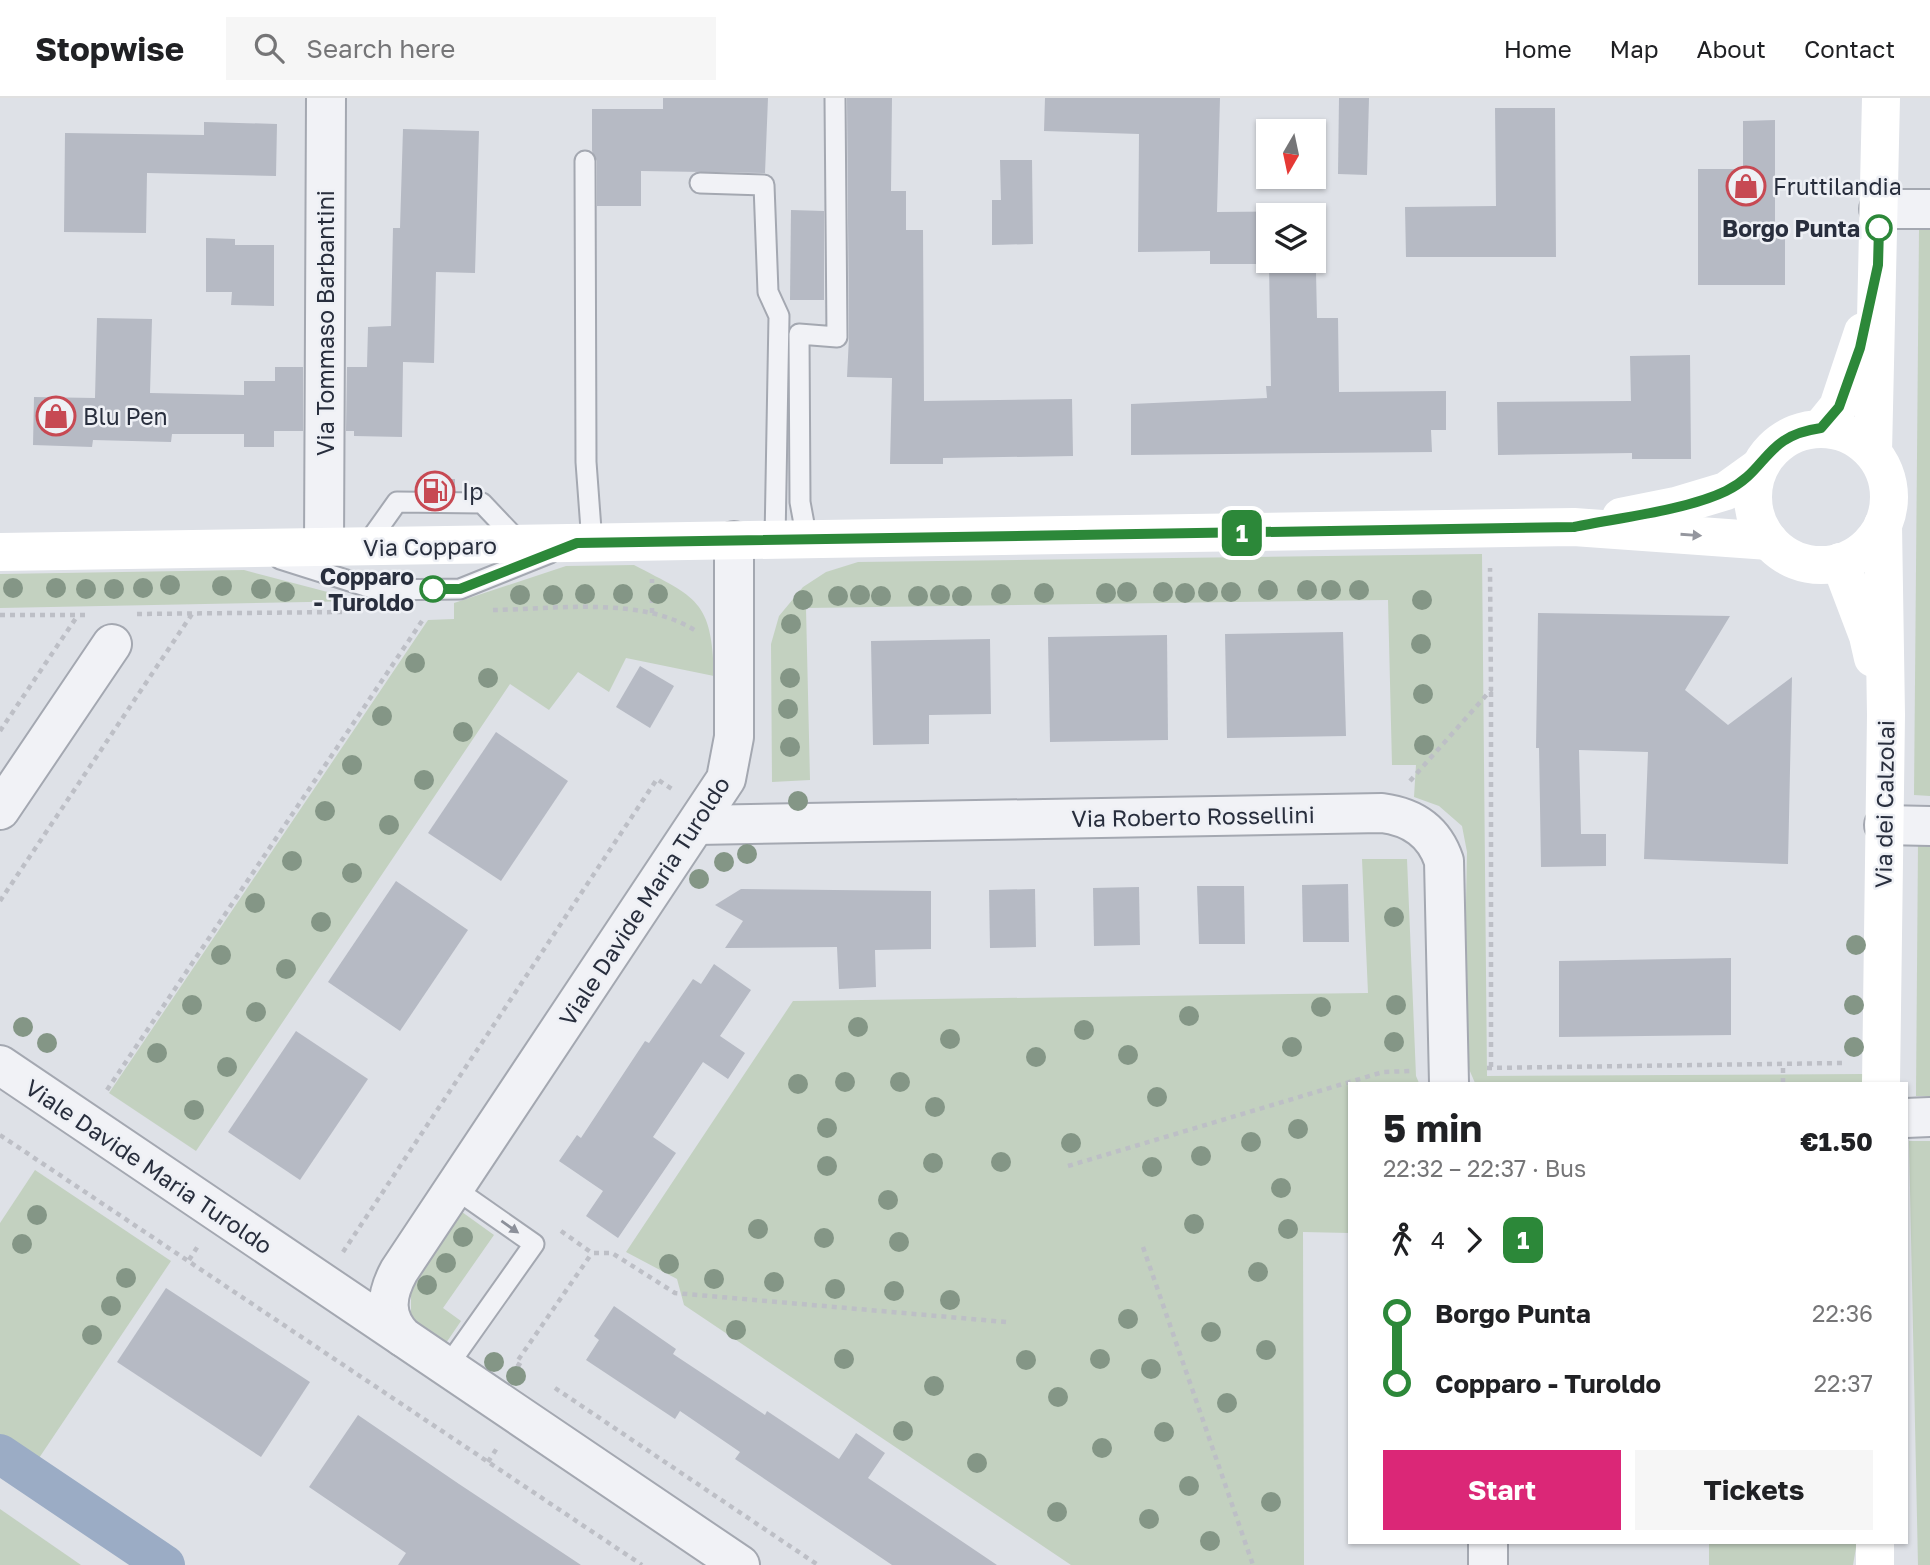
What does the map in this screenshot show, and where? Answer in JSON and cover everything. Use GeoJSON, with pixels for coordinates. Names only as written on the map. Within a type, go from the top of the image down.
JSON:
{"type":"FeatureCollection","features":[{"type":"Feature","properties":{"kind":"street","name":"Via Tommaso Barbantini"},"geometry":{"type":"LineString","coordinates":[[324,548],[326,98]]}},
{"type":"Feature","properties":{"kind":"street"},"geometry":{"type":"LineString","coordinates":[[1873,452],[1881,98]]}},
{"type":"Feature","properties":{"kind":"street"},"geometry":{"type":"LineString","coordinates":[[1879,209],[1930,209]]}},
{"type":"Feature","properties":{"kind":"street"},"geometry":{"type":"LineString","coordinates":[[1821,428],[1839,407],[1860,348],[1878,265]]}},
{"type":"Feature","properties":{"kind":"street"},"geometry":{"type":"LineString","coordinates":[[1821,428],[1840,431],[1858,439],[1873,452],[1883,468],[1889,487],[1889,507],[1883,525],[1873,541],[1858,554],[1840,562],[1821,565],[1801,562],[1783,554],[1769,541],[1758,525],[1753,507],[1753,487],[1758,468],[1769,452],[1784,439],[1801,431],[1821,428]]}},
{"type":"Feature","properties":{"kind":"street","name":"Via Copparo"},"geometry":{"type":"LineString","coordinates":[[1574,527],[1676,506],[1726,491],[1758,468]]}},
{"type":"Feature","properties":{"kind":"street","name":"Via dei Calzolai"},"geometry":{"type":"LineString","coordinates":[[1881,1073],[1886,715],[1883,525]]}},
{"type":"Feature","properties":{"kind":"street","name":"Via Copparo"},"geometry":{"type":"LineString","coordinates":[[0,552],[1574,527],[1769,541]]}},
{"type":"Feature","properties":{"kind":"street","name":"Viale Davide Maria Turoldo"},"geometry":{"type":"LineString","coordinates":[[403,1337],[390,1319],[387,1308],[391,1284],[715,799],[731,765],[734,737],[734,541]]}},
{"type":"Feature","properties":{"kind":"street","name":"Via dei Calzolai"},"geometry":{"type":"LineString","coordinates":[[1840,562],[1868,636],[1886,715]]}},
{"type":"Feature","properties":{"kind":"street"},"geometry":{"type":"LineString","coordinates":[[0,810],[111,624]]}},
{"type":"Feature","properties":{"kind":"street","name":"Via Roberto Rossellini"},"geometry":{"type":"LineString","coordinates":[[697,825],[1382,813],[1405,818],[1423,828],[1437,843],[1444,860],[1447,881],[1448,1076]]}},
{"type":"Feature","properties":{"kind":"street"},"geometry":{"type":"LineString","coordinates":[[1884,825],[1930,825]]}},
{"type":"Feature","properties":{"kind":"street","name":"Viale Davide Maria Turoldo"},"geometry":{"type":"LineString","coordinates":[[0,1065],[740,1565]]}},
{"type":"Feature","properties":{"kind":"street"},"geometry":{"type":"LineString","coordinates":[[1908,1118],[1930,1118]]}},
{"type":"Feature","properties":{"kind":"street"},"geometry":{"type":"LineString","coordinates":[[1488,1565],[1489,1544]]}},
{"type":"Feature","properties":{"kind":"street"},"geometry":{"type":"LineString","coordinates":[[1873,1565],[1875,1544]]}},
{"type":"Feature","properties":{"kind":"lane"},"geometry":{"type":"LineString","coordinates":[[791,540],[800,502],[799,334],[837,337],[835,98]]}},
{"type":"Feature","properties":{"kind":"lane"},"geometry":{"type":"LineString","coordinates":[[246,548],[378,590],[405,590],[460,589],[584,543],[585,161]]}},
{"type":"Feature","properties":{"kind":"lane"},"geometry":{"type":"LineString","coordinates":[[700,183],[764,185],[768,292],[779,316],[791,540]]}},
{"type":"Feature","properties":{"kind":"lane"},"geometry":{"type":"LineString","coordinates":[[447,1367],[534,1244],[454,1188]]}},
{"type":"Feature","properties":{"kind":"path"},"geometry":{"type":"LineString","coordinates":[[1489,529],[1491,1068]]}},
{"type":"Feature","properties":{"kind":"path"},"geometry":{"type":"LineString","coordinates":[[483,610],[634,608],[683,623],[702,635],[707,648],[734,648]]}},
{"type":"Feature","properties":{"kind":"path"},"geometry":{"type":"LineString","coordinates":[[103,1096],[428,611],[415,611]]}},
{"type":"Feature","properties":{"kind":"path"},"geometry":{"type":"LineString","coordinates":[[0,615],[78,615],[111,624],[192,614],[351,612]]}},
{"type":"Feature","properties":{"kind":"path"},"geometry":{"type":"LineString","coordinates":[[0,901],[192,614]]}},
{"type":"Feature","properties":{"kind":"path"},"geometry":{"type":"LineString","coordinates":[[0,731],[78,615]]}},
{"type":"Feature","properties":{"kind":"path"},"geometry":{"type":"LineString","coordinates":[[1382,813],[1491,690]]}},
{"type":"Feature","properties":{"kind":"path"},"geometry":{"type":"LineString","coordinates":[[340,1257],[657,779],[674,791]]}},
{"type":"Feature","properties":{"kind":"path"},"geometry":{"type":"LineString","coordinates":[[1783,1065],[1783,1082]]}},
{"type":"Feature","properties":{"kind":"path"},"geometry":{"type":"LineString","coordinates":[[1349,1082],[1383,1072],[1448,1076],[1491,1068],[1783,1065],[1881,1073]]}},
{"type":"Feature","properties":{"kind":"path"},"geometry":{"type":"LineString","coordinates":[[1068,1166],[1348,1082]]}},
{"type":"Feature","properties":{"kind":"path"},"geometry":{"type":"LineString","coordinates":[[0,1135],[642,1565]]}},
{"type":"Feature","properties":{"kind":"path"},"geometry":{"type":"LineString","coordinates":[[558,1229],[592,1253],[612,1253],[675,1293],[1006,1322]]}},
{"type":"Feature","properties":{"kind":"path"},"geometry":{"type":"LineString","coordinates":[[1143,1247],[1253,1565]]}},
{"type":"Feature","properties":{"kind":"path"},"geometry":{"type":"LineString","coordinates":[[525,1368],[516,1363],[592,1253]]}},
{"type":"Feature","properties":{"kind":"path"},"geometry":{"type":"LineString","coordinates":[[554,1387],[818,1565]]}},
{"type":"Feature","properties":{"kind":"green space"},"geometry":{"type":"Polygon","coordinates":[[[1919,230],[1930,230],[1930,796],[1914,795],[1919,230]]]}},
{"type":"Feature","properties":{"kind":"green space"},"geometry":{"type":"Polygon","coordinates":[[[1482,554],[1487,1076],[1864,1074],[1864,1082],[1475,1082],[1463,1055],[1467,852],[1462,826],[1439,806],[1414,797],[1416,765],[1392,765],[1388,600],[806,608],[810,780],[772,782],[771,644],[779,616],[803,587],[826,572],[858,562],[1482,554]]]}},
{"type":"Feature","properties":{"kind":"green space"},"geometry":{"type":"Polygon","coordinates":[[[634,565],[673,586],[697,604],[710,631],[714,676],[626,658],[609,692],[578,672],[549,710],[510,684],[196,1151],[109,1093],[428,620],[454,619],[454,603],[566,566],[634,565]]]}},
{"type":"Feature","properties":{"kind":"green space"},"geometry":{"type":"Polygon","coordinates":[[[244,570],[362,601],[0,608],[0,574],[244,570]]]}},
{"type":"Feature","properties":{"kind":"green space"},"geometry":{"type":"Polygon","coordinates":[[[1918,843],[1930,843],[1930,1096],[1916,1096],[1918,843]]]}},
{"type":"Feature","properties":{"kind":"green space"},"geometry":{"type":"Polygon","coordinates":[[[1362,859],[1407,859],[1416,1076],[1419,1082],[1348,1082],[1348,1233],[1303,1232],[1304,1565],[1071,1565],[684,1305],[677,1279],[626,1252],[793,1001],[1368,993],[1362,859]]]}},
{"type":"Feature","properties":{"kind":"green space"},"geometry":{"type":"Polygon","coordinates":[[[1909,1141],[1930,1141],[1930,1565],[1918,1565],[1909,1141]]]}},
{"type":"Feature","properties":{"kind":"green space"},"geometry":{"type":"Polygon","coordinates":[[[35,1170],[171,1261],[37,1461],[0,1437],[0,1223],[35,1170]]]}},
{"type":"Feature","properties":{"kind":"green space"},"geometry":{"type":"Polygon","coordinates":[[[462,1212],[494,1235],[443,1308],[461,1321],[444,1346],[411,1322],[411,1290],[462,1212]]]}},
{"type":"Feature","properties":{"kind":"green space"},"geometry":{"type":"Polygon","coordinates":[[[0,1509],[81,1565],[0,1565],[0,1509]]]}},
{"type":"Feature","properties":{"kind":"green space"},"geometry":{"type":"Polygon","coordinates":[[[1709,1544],[1857,1544],[1853,1565],[1709,1565],[1709,1544]]]}},
{"type":"Feature","properties":{"kind":"building"},"geometry":{"type":"Polygon","coordinates":[[[663,98],[768,98],[765,173],[641,171],[641,206],[597,206],[597,161],[592,151],[592,109],[663,109],[663,98]]]}},
{"type":"Feature","properties":{"kind":"building"},"geometry":{"type":"Polygon","coordinates":[[[847,98],[892,98],[891,191],[906,191],[906,230],[923,230],[924,401],[1072,399],[1073,456],[943,458],[943,464],[890,464],[892,378],[847,377],[847,98]]]}},
{"type":"Feature","properties":{"kind":"building"},"geometry":{"type":"Polygon","coordinates":[[[1045,98],[1220,98],[1217,212],[1256,212],[1256,264],[1210,264],[1210,251],[1138,252],[1139,134],[1044,131],[1045,98]]]}},
{"type":"Feature","properties":{"kind":"building"},"geometry":{"type":"Polygon","coordinates":[[[1339,98],[1369,98],[1367,175],[1338,174],[1339,98]]]}},
{"type":"Feature","properties":{"kind":"building"},"geometry":{"type":"Polygon","coordinates":[[[1495,108],[1555,108],[1556,257],[1406,257],[1405,207],[1496,206],[1495,108]]]}},
{"type":"Feature","properties":{"kind":"building"},"geometry":{"type":"Polygon","coordinates":[[[1775,120],[1775,238],[1785,239],[1785,285],[1698,285],[1698,169],[1743,169],[1743,121],[1775,120]]]}},
{"type":"Feature","properties":{"kind":"building"},"geometry":{"type":"Polygon","coordinates":[[[204,122],[277,124],[276,176],[147,173],[146,233],[64,232],[65,133],[204,135],[204,122]]]}},
{"type":"Feature","properties":{"kind":"building"},"geometry":{"type":"Polygon","coordinates":[[[403,129],[479,131],[475,273],[436,272],[434,363],[403,362],[402,437],[354,436],[354,431],[346,431],[347,367],[367,367],[368,327],[391,326],[393,228],[400,228],[403,129]]]}},
{"type":"Feature","properties":{"kind":"building"},"geometry":{"type":"Polygon","coordinates":[[[1000,160],[1032,160],[1033,244],[992,245],[992,200],[1001,200],[1000,160]]]}},
{"type":"Feature","properties":{"kind":"building"},"geometry":{"type":"Polygon","coordinates":[[[791,210],[824,211],[824,300],[790,300],[791,210]]]}},
{"type":"Feature","properties":{"kind":"building"},"geometry":{"type":"Polygon","coordinates":[[[206,238],[235,239],[235,245],[274,245],[274,306],[231,305],[232,292],[206,292],[206,238]]]}},
{"type":"Feature","properties":{"kind":"building"},"geometry":{"type":"Polygon","coordinates":[[[1269,273],[1316,273],[1317,318],[1338,318],[1339,392],[1446,391],[1446,430],[1431,430],[1432,452],[1131,455],[1131,404],[1267,398],[1266,386],[1271,386],[1269,273]]]}},
{"type":"Feature","properties":{"kind":"building"},"geometry":{"type":"Polygon","coordinates":[[[97,318],[152,319],[150,393],[244,395],[244,381],[275,381],[275,367],[303,367],[303,431],[274,431],[274,447],[244,447],[244,434],[172,434],[171,442],[93,440],[92,447],[33,445],[34,397],[95,398],[97,318]]]}},
{"type":"Feature","properties":{"kind":"building"},"geometry":{"type":"Polygon","coordinates":[[[1690,355],[1691,459],[1632,459],[1632,453],[1498,455],[1497,402],[1631,401],[1630,356],[1690,355]]]}},
{"type":"Feature","properties":{"kind":"building"},"geometry":{"type":"Polygon","coordinates":[[[423,479],[455,479],[455,490],[423,490],[423,479]]]}},
{"type":"Feature","properties":{"kind":"building"},"geometry":{"type":"Polygon","coordinates":[[[1538,613],[1730,616],[1685,690],[1728,725],[1792,677],[1788,864],[1644,859],[1648,752],[1579,750],[1581,834],[1606,834],[1606,866],[1541,867],[1539,748],[1536,748],[1538,613]]]}},
{"type":"Feature","properties":{"kind":"building"},"geometry":{"type":"Polygon","coordinates":[[[1343,632],[1346,736],[1227,738],[1225,634],[1343,632]]]}},
{"type":"Feature","properties":{"kind":"building"},"geometry":{"type":"Polygon","coordinates":[[[1167,635],[1168,740],[1050,742],[1048,637],[1167,635]]]}},
{"type":"Feature","properties":{"kind":"building"},"geometry":{"type":"Polygon","coordinates":[[[990,639],[991,714],[929,715],[929,744],[873,745],[871,641],[990,639]]]}},
{"type":"Feature","properties":{"kind":"building"},"geometry":{"type":"Polygon","coordinates":[[[640,666],[674,686],[650,728],[616,707],[640,666]]]}},
{"type":"Feature","properties":{"kind":"building"},"geometry":{"type":"Polygon","coordinates":[[[496,732],[568,781],[501,881],[428,833],[496,732]]]}},
{"type":"Feature","properties":{"kind":"building"},"geometry":{"type":"Polygon","coordinates":[[[396,881],[468,930],[400,1031],[328,982],[396,881]]]}},
{"type":"Feature","properties":{"kind":"building"},"geometry":{"type":"Polygon","coordinates":[[[1348,884],[1349,942],[1303,942],[1302,885],[1348,884]]]}},
{"type":"Feature","properties":{"kind":"building"},"geometry":{"type":"Polygon","coordinates":[[[1197,886],[1244,886],[1245,944],[1199,944],[1197,886]]]}},
{"type":"Feature","properties":{"kind":"building"},"geometry":{"type":"Polygon","coordinates":[[[1139,887],[1140,945],[1094,946],[1093,888],[1139,887]]]}},
{"type":"Feature","properties":{"kind":"building"},"geometry":{"type":"Polygon","coordinates":[[[741,889],[931,891],[931,949],[875,950],[876,987],[839,989],[837,947],[725,948],[743,921],[715,905],[741,889]]]}},
{"type":"Feature","properties":{"kind":"building"},"geometry":{"type":"Polygon","coordinates":[[[1035,889],[1036,947],[990,948],[989,890],[1035,889]]]}},
{"type":"Feature","properties":{"kind":"building"},"geometry":{"type":"Polygon","coordinates":[[[1731,958],[1731,1035],[1559,1037],[1559,961],[1731,958]]]}},
{"type":"Feature","properties":{"kind":"building"},"geometry":{"type":"Polygon","coordinates":[[[714,964],[751,990],[720,1036],[745,1053],[728,1079],[703,1062],[653,1137],[676,1153],[618,1238],[586,1216],[603,1191],[559,1161],[577,1135],[581,1138],[645,1041],[649,1043],[693,979],[701,984],[714,964]]]}},
{"type":"Feature","properties":{"kind":"building"},"geometry":{"type":"Polygon","coordinates":[[[296,1031],[368,1079],[300,1180],[228,1132],[296,1031]]]}},
{"type":"Feature","properties":{"kind":"building"},"geometry":{"type":"Polygon","coordinates":[[[166,1288],[310,1382],[261,1457],[117,1362],[166,1288]]]}},
{"type":"Feature","properties":{"kind":"building"},"geometry":{"type":"Polygon","coordinates":[[[614,1306],[676,1349],[673,1354],[765,1415],[767,1411],[839,1459],[856,1433],[885,1453],[868,1478],[997,1565],[892,1565],[735,1459],[740,1452],[680,1411],[675,1419],[586,1360],[599,1340],[594,1336],[614,1306]]]}},
{"type":"Feature","properties":{"kind":"building"},"geometry":{"type":"Polygon","coordinates":[[[358,1415],[581,1565],[398,1565],[406,1553],[309,1487],[358,1415]]]}},
{"type":"Feature","properties":{"kind":"waterway"},"geometry":{"type":"LineString","coordinates":[[0,1454],[165,1565]]}},
{"type":"Feature","properties":{"kind":"bus line","name":"1"},"geometry":{"type":"LineString","coordinates":[[433,589],[460,589],[577,543],[1574,527],[1676,506],[1726,491],[1758,468],[1769,452],[1784,439],[1801,431],[1821,428],[1839,407],[1860,348],[1878,265],[1879,228]]}},
{"type":"Feature","properties":{"kind":"place","name":"Fruttilandia"},"geometry":{"type":"Point","coordinates":[1746,186]}},
{"type":"Feature","properties":{"kind":"place","name":"Borgo Punta"},"geometry":{"type":"Point","coordinates":[1879,228]}},
{"type":"Feature","properties":{"kind":"place","name":"Blu Pen"},"geometry":{"type":"Point","coordinates":[56,416]}},
{"type":"Feature","properties":{"kind":"place","name":"Ip"},"geometry":{"type":"Point","coordinates":[435,491]}},
{"type":"Feature","properties":{"kind":"place","name":"Copparo - Turoldo"},"geometry":{"type":"Point","coordinates":[433,589]}}]}
